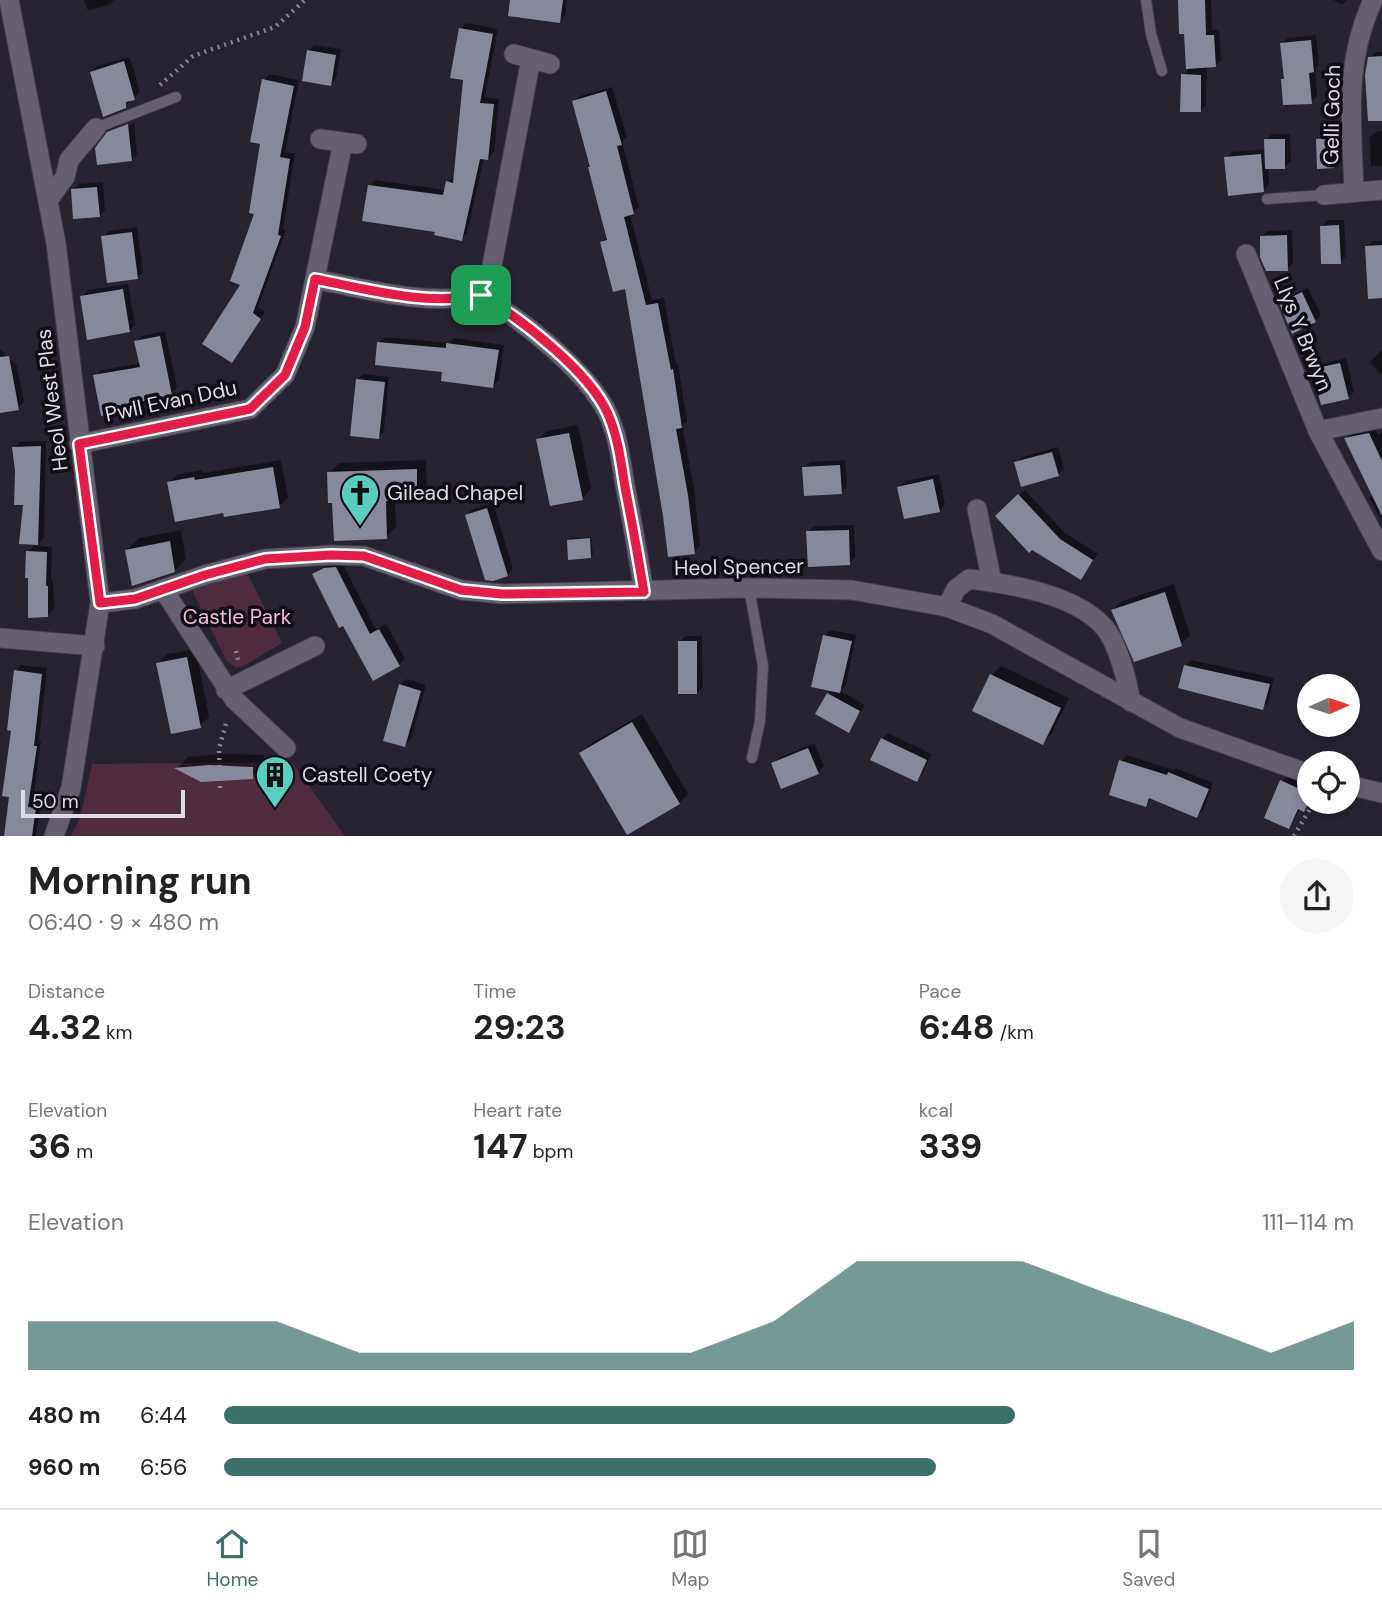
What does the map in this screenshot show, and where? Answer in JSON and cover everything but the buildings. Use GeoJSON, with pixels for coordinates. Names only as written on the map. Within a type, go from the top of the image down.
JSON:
{"type":"FeatureCollection","features":[{"type":"Feature","properties":{"kind":"street","name":"Heol West Plas"},"geometry":{"type":"LineString","coordinates":[[9,0],[49,199],[100,603],[71,788],[54,836]]}},
{"type":"Feature","properties":{"kind":"street","name":"Gelli Goch"},"geometry":{"type":"LineString","coordinates":[[1354,192],[1351,78],[1360,27],[1373,0]]}},
{"type":"Feature","properties":{"kind":"street"},"geometry":{"type":"LineString","coordinates":[[481,295],[491,271],[523,56],[550,64]]}},
{"type":"Feature","properties":{"kind":"street"},"geometry":{"type":"LineString","coordinates":[[49,199],[65,177],[69,160],[96,128]]}},
{"type":"Feature","properties":{"kind":"street","name":"Pwll Evan Ddu"},"geometry":{"type":"LineString","coordinates":[[79,444],[250,409],[285,375],[305,327],[350,143],[320,139]]}},
{"type":"Feature","properties":{"kind":"street"},"geometry":{"type":"LineString","coordinates":[[1324,195],[1382,190]]}},
{"type":"Feature","properties":{"kind":"street","name":"Llys Y Brwyn"},"geometry":{"type":"LineString","coordinates":[[1246,254],[1318,432],[1382,551]]}},
{"type":"Feature","properties":{"kind":"street"},"geometry":{"type":"LineString","coordinates":[[315,279],[386,294],[454,298],[481,295],[527,328],[568,363],[591,385],[607,413],[616,439],[644,592]]}},
{"type":"Feature","properties":{"kind":"street"},"geometry":{"type":"LineString","coordinates":[[1318,432],[1382,418]]}},
{"type":"Feature","properties":{"kind":"street"},"geometry":{"type":"LineString","coordinates":[[978,509],[992,582]]}},
{"type":"Feature","properties":{"kind":"street","name":"Heol Spencer"},"geometry":{"type":"LineString","coordinates":[[100,603],[135,599],[205,575],[265,559],[331,555],[364,556],[461,590],[502,594],[749,588],[852,590],[947,607],[992,624],[1180,728],[1297,770]]}},
{"type":"Feature","properties":{"kind":"street"},"geometry":{"type":"LineString","coordinates":[[947,607],[956,589],[969,579],[1054,597],[1081,608],[1105,628],[1119,658],[1131,702]]}},
{"type":"Feature","properties":{"kind":"street"},"geometry":{"type":"LineString","coordinates":[[163,589],[230,694],[286,748]]}},
{"type":"Feature","properties":{"kind":"street"},"geometry":{"type":"LineString","coordinates":[[0,638],[95,646]]}},
{"type":"Feature","properties":{"kind":"street"},"geometry":{"type":"LineString","coordinates":[[230,694],[316,646]]}},
{"type":"Feature","properties":{"kind":"street"},"geometry":{"type":"LineString","coordinates":[[1360,788],[1382,793]]}},
{"type":"Feature","properties":{"kind":"lane"},"geometry":{"type":"LineString","coordinates":[[1146,0],[1151,34],[1162,71]]}},
{"type":"Feature","properties":{"kind":"lane"},"geometry":{"type":"LineString","coordinates":[[96,128],[176,97]]}},
{"type":"Feature","properties":{"kind":"lane"},"geometry":{"type":"LineString","coordinates":[[1267,200],[1324,195]]}},
{"type":"Feature","properties":{"kind":"lane"},"geometry":{"type":"LineString","coordinates":[[749,588],[763,666],[760,720],[752,758]]}},
{"type":"Feature","properties":{"kind":"path"},"geometry":{"type":"LineString","coordinates":[[158,86],[193,56],[275,27],[305,0]]}},
{"type":"Feature","properties":{"kind":"path"},"geometry":{"type":"LineString","coordinates":[[220,788],[219,749],[230,694]]}},
{"type":"Feature","properties":{"kind":"path"},"geometry":{"type":"LineString","coordinates":[[1294,836],[1307,814]]}},
{"type":"Feature","properties":{"kind":"green space","name":"Castle Park"},"geometry":{"type":"Polygon","coordinates":[[[243,564],[282,643],[236,668],[226,660],[192,590],[243,564]]]}},
{"type":"Feature","properties":{"kind":"green space"},"geometry":{"type":"Polygon","coordinates":[[[292,762],[345,836],[71,836],[80,818],[92,764],[292,762]]]}},
{"type":"Feature","properties":{"kind":"place","name":"Gilead Chapel"},"geometry":{"type":"Point","coordinates":[360,527]}},
{"type":"Feature","properties":{"kind":"place","name":"Castell Coety"},"geometry":{"type":"Point","coordinates":[275,809]}},
{"type":"Feature","properties":{"kind":"route"},"geometry":{"type":"LineString","coordinates":[[315,279],[386,294],[431,298],[481,295],[499,306],[568,363],[591,385],[607,413],[616,439],[644,592],[502,594],[461,590],[364,556],[331,555],[265,559],[205,575],[135,599],[100,603],[79,444],[250,409],[285,375],[305,327],[315,279]]}}]}
